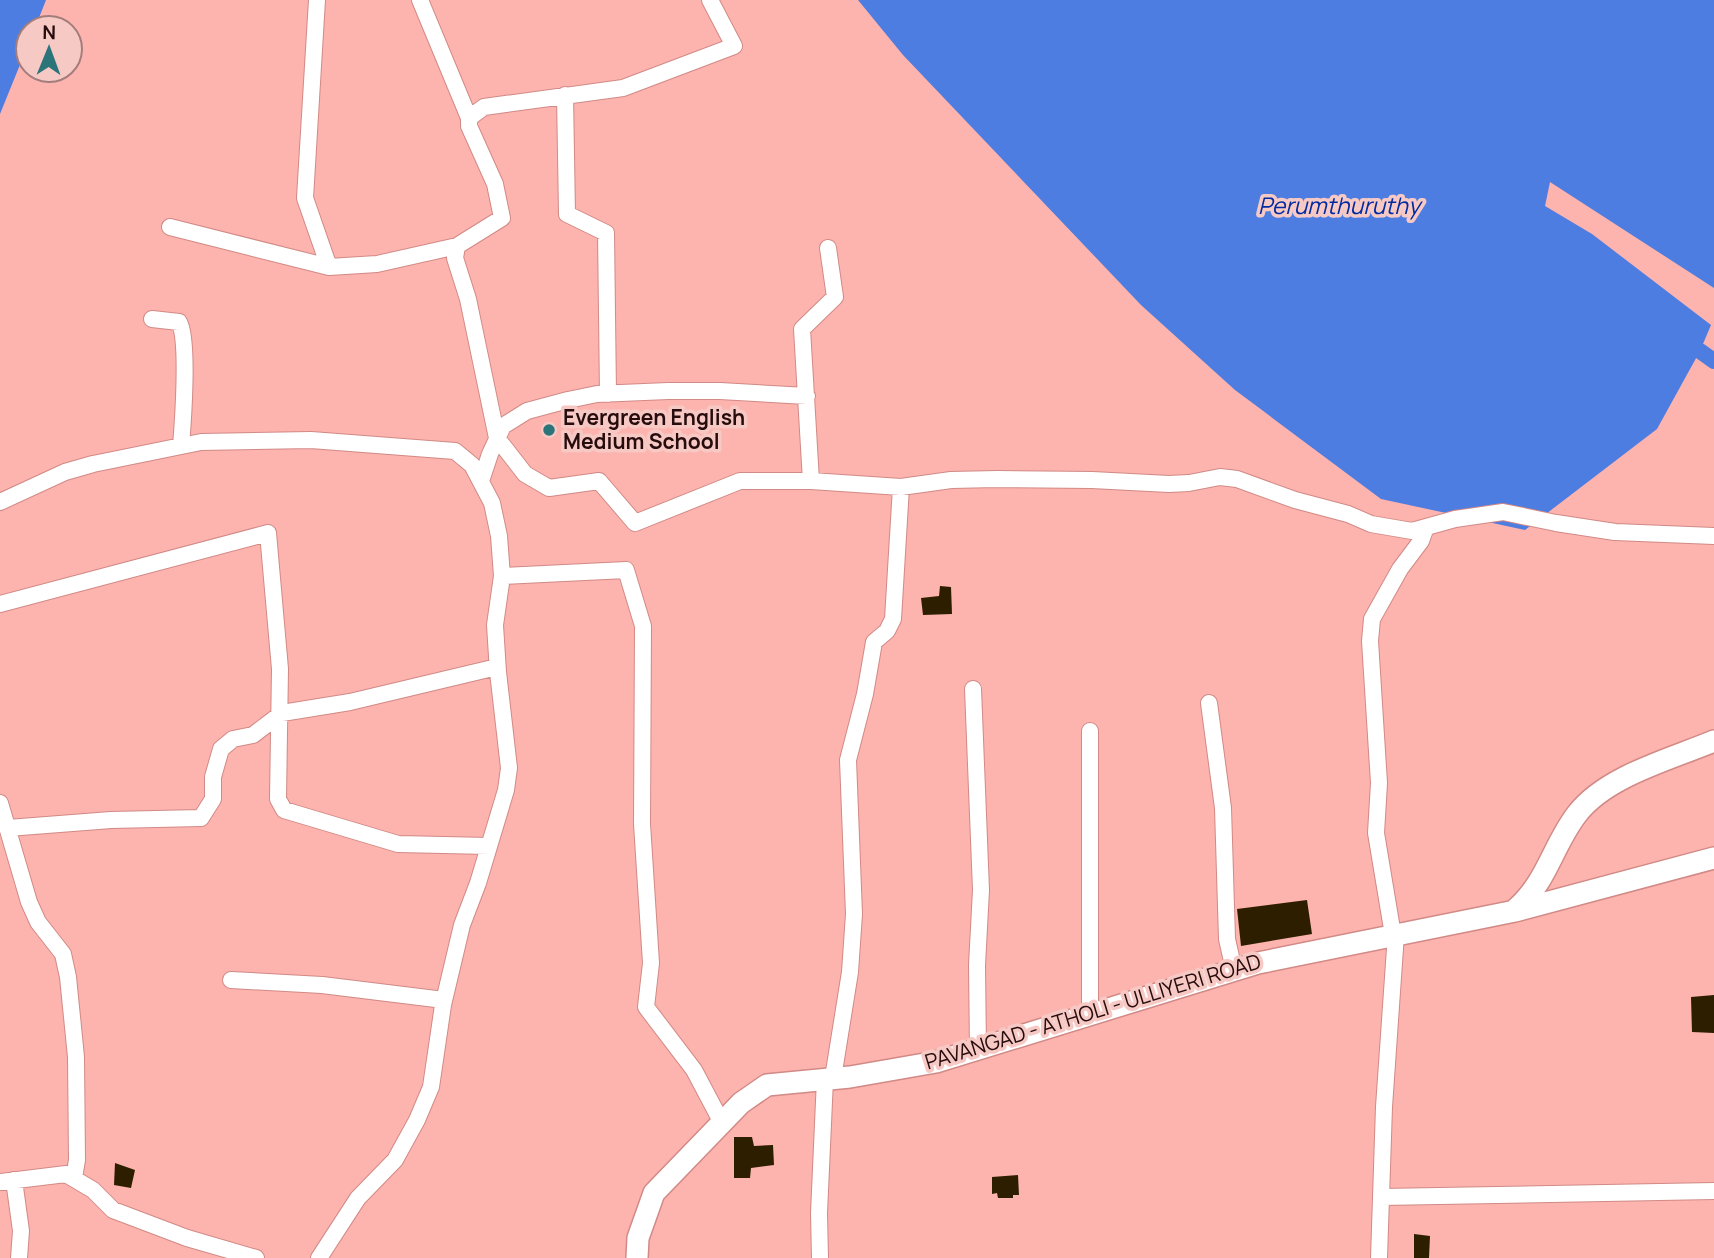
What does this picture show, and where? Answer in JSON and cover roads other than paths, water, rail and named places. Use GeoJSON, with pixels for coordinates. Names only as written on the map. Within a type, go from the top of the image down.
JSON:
{"type":"FeatureCollection","features":[{"type":"Feature","properties":{"kind":"main road"},"geometry":{"type":"LineString","coordinates":[[1515,911],[1531,896],[1576,814],[1589,802],[1628,776],[1714,741]]}},
{"type":"Feature","properties":{"kind":"main road","name":"PAVANGAD - ATHOLI - ULLIYERI ROAD"},"geometry":{"type":"LineString","coordinates":[[637,1258],[638,1238],[654,1193],[741,1103],[767,1085],[829,1079],[936,1062],[1258,962],[1515,911],[1714,858]]}},
{"type":"Feature","properties":{"kind":"street"},"geometry":{"type":"LineString","coordinates":[[317,0],[304,198],[329,267]]}},
{"type":"Feature","properties":{"kind":"street"},"geometry":{"type":"LineString","coordinates":[[469,118],[484,107],[623,88],[734,46],[710,0]]}},
{"type":"Feature","properties":{"kind":"street"},"geometry":{"type":"LineString","coordinates":[[170,227],[329,267],[377,264],[457,246],[502,218],[495,184],[469,126],[469,118],[427,2]]}},
{"type":"Feature","properties":{"kind":"street"},"geometry":{"type":"LineString","coordinates":[[565,95],[567,214],[606,233],[608,394]]}},
{"type":"Feature","properties":{"kind":"street"},"geometry":{"type":"LineString","coordinates":[[457,246],[455,258],[468,299],[497,438],[525,474],[549,488],[598,481],[635,523],[740,481],[811,481],[901,487],[951,480],[1079,480],[1169,484],[1220,477],[1237,479],[1295,500],[1348,514],[1371,524],[1412,531],[1455,519],[1503,512],[1615,532],[1714,536]]}},
{"type":"Feature","properties":{"kind":"street"},"geometry":{"type":"LineString","coordinates":[[811,481],[802,329],[835,297],[828,248]]}},
{"type":"Feature","properties":{"kind":"street"},"geometry":{"type":"LineString","coordinates":[[152,319],[179,322],[182,326],[184,349],[181,446]]}},
{"type":"Feature","properties":{"kind":"street"},"geometry":{"type":"LineString","coordinates":[[481,481],[503,426],[527,411],[578,398],[608,394],[720,391],[807,396]]}},
{"type":"Feature","properties":{"kind":"street"},"geometry":{"type":"LineString","coordinates":[[0,502],[83,466],[201,442],[311,440],[454,451],[472,465],[492,503],[499,536],[502,576],[495,625],[497,667],[509,768],[506,790],[462,925],[444,1000],[431,1087],[396,1160],[358,1198],[319,1258]]}},
{"type":"Feature","properties":{"kind":"street"},"geometry":{"type":"LineString","coordinates":[[820,1258],[829,1079],[850,972],[854,914],[848,760],[865,694],[874,642],[887,631],[893,619],[901,487]]}},
{"type":"Feature","properties":{"kind":"street"},"geometry":{"type":"LineString","coordinates":[[1379,1258],[1394,934],[1376,833],[1379,783],[1370,641],[1372,619],[1400,569],[1421,541],[1426,527]]}},
{"type":"Feature","properties":{"kind":"street"},"geometry":{"type":"LineString","coordinates":[[0,604],[268,533],[280,669],[278,799],[284,810],[398,844],[489,846]]}},
{"type":"Feature","properties":{"kind":"street"},"geometry":{"type":"LineString","coordinates":[[502,576],[626,570],[643,626],[642,824],[652,963],[646,1007],[694,1070],[722,1123]]}},
{"type":"Feature","properties":{"kind":"street"},"geometry":{"type":"LineString","coordinates":[[8,828],[111,820],[201,818],[213,799],[213,778],[221,749],[233,739],[253,735],[279,715],[350,702],[497,667]]}},
{"type":"Feature","properties":{"kind":"street"},"geometry":{"type":"LineString","coordinates":[[973,690],[981,890],[977,965],[978,1049]]}},
{"type":"Feature","properties":{"kind":"street"},"geometry":{"type":"LineString","coordinates":[[1209,703],[1223,808],[1227,939],[1234,970]]}},
{"type":"Feature","properties":{"kind":"street"},"geometry":{"type":"LineString","coordinates":[[1090,731],[1090,1014]]}},
{"type":"Feature","properties":{"kind":"street"},"geometry":{"type":"LineString","coordinates":[[0,803],[29,902],[38,922],[59,946],[68,976],[76,1057],[77,1160],[74,1178]]}},
{"type":"Feature","properties":{"kind":"street"},"geometry":{"type":"LineString","coordinates":[[231,980],[322,985],[444,1000]]}},
{"type":"Feature","properties":{"kind":"street"},"geometry":{"type":"LineString","coordinates":[[19,1258],[21,1231],[7,1181],[66,1174],[93,1190],[113,1210],[223,1253],[256,1258]]}},
{"type":"Feature","properties":{"kind":"street"},"geometry":{"type":"LineString","coordinates":[[1381,1197],[1714,1191]]}},
{"type":"Feature","properties":{"kind":"water"},"geometry":{"type":"Polygon","coordinates":[[[0,0],[46,0],[40,14],[14,14],[14,80],[0,114],[0,0]]]}},
{"type":"Feature","properties":{"kind":"water","name":"Perumthuruthy"},"geometry":{"type":"Polygon","coordinates":[[[858,0],[1714,0],[1714,288],[1550,182],[1545,206],[1592,234],[1711,325],[1700,351],[1657,429],[1525,530],[1381,499],[1235,390],[1141,305],[903,55],[858,0]]]}},
{"type":"Feature","properties":{"kind":"waterway"},"geometry":{"type":"LineString","coordinates":[[1700,351],[1714,361]]}},
{"type":"Feature","properties":{"kind":"place","name":"Evergreen English Medium School"},"geometry":{"type":"Point","coordinates":[549,430]}}]}
